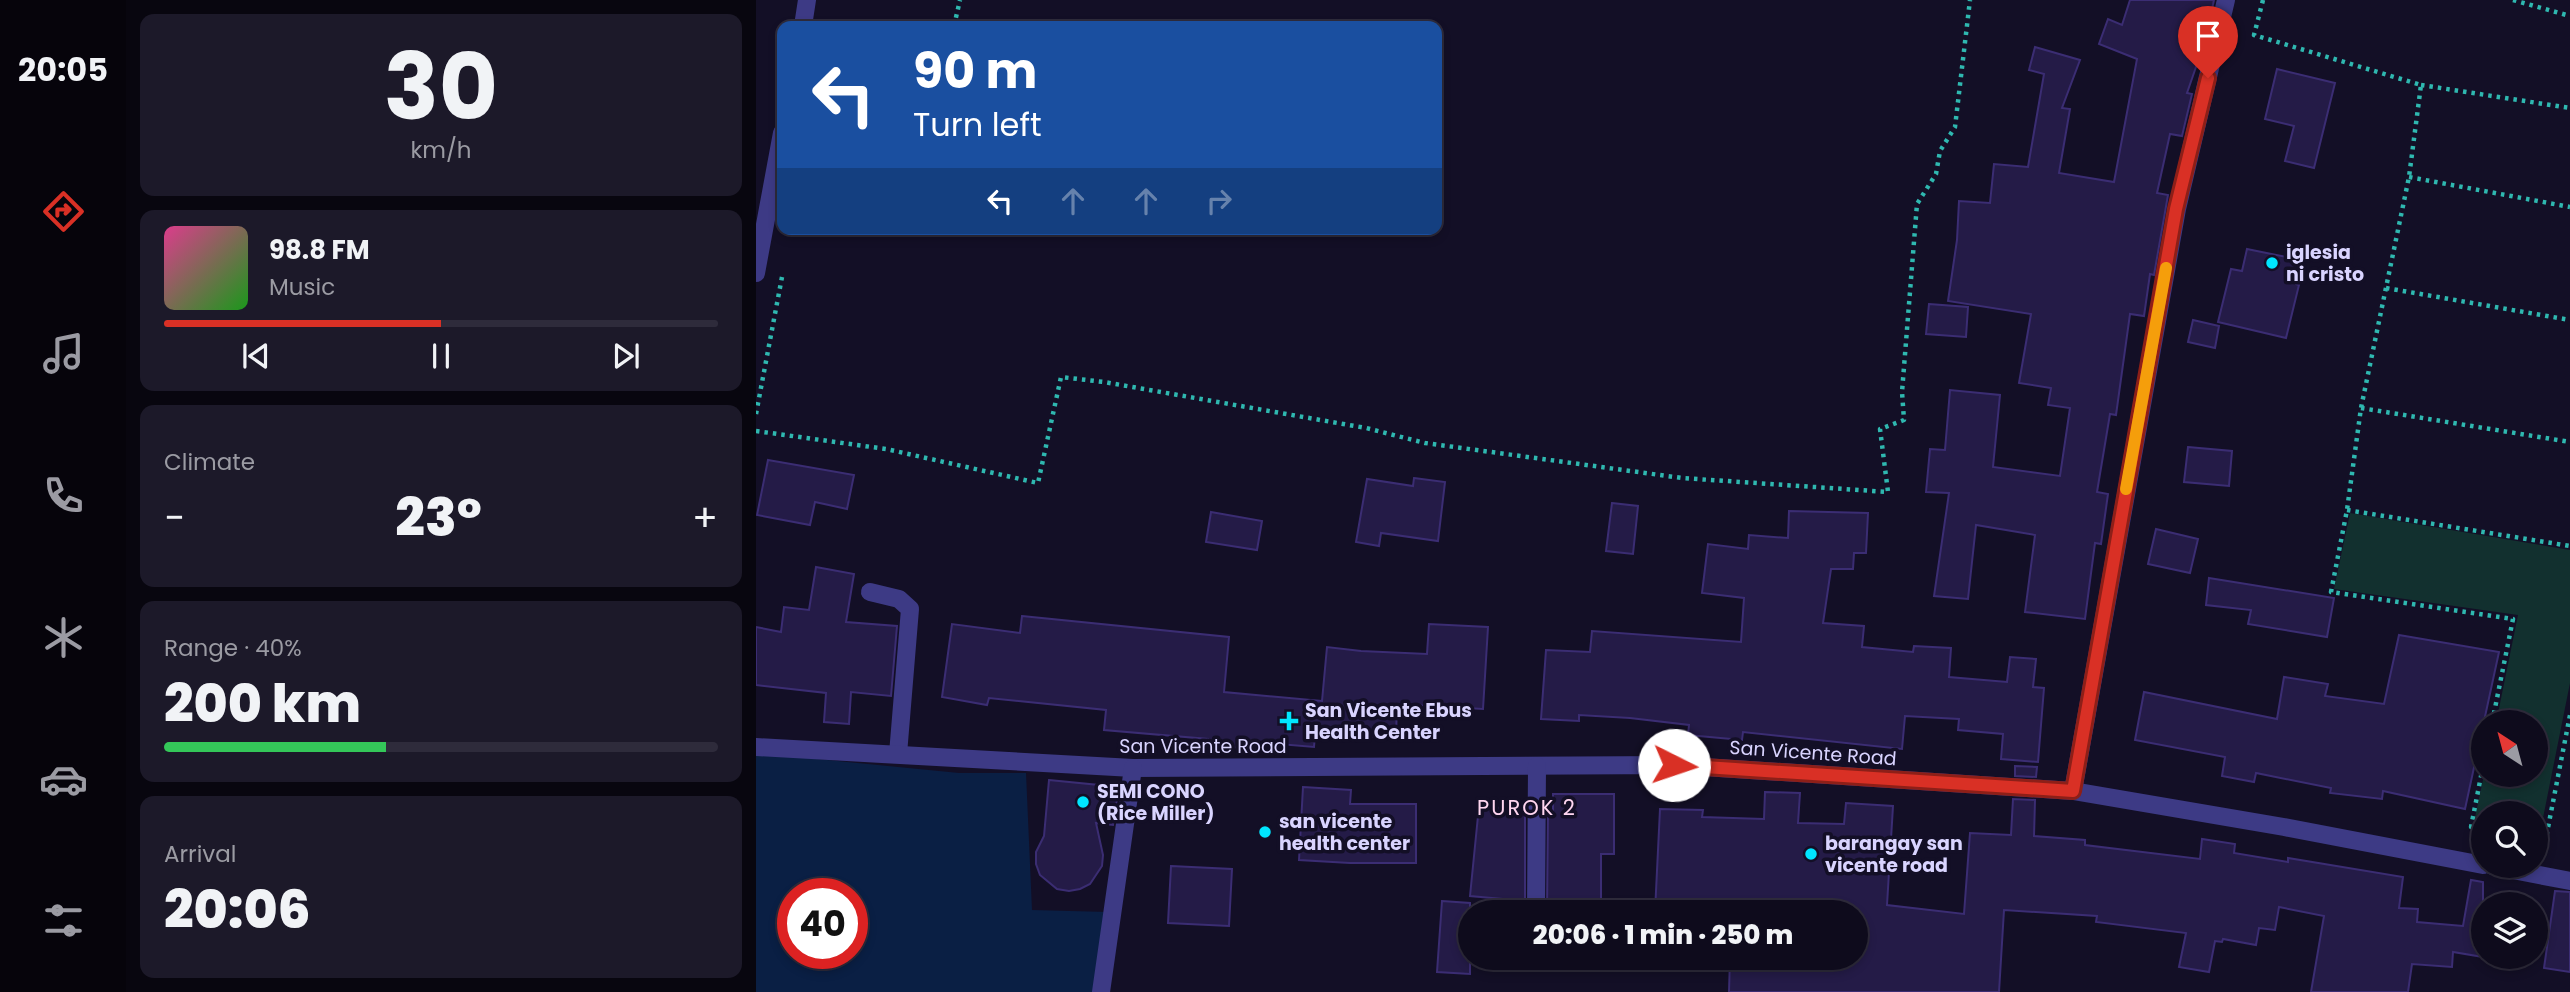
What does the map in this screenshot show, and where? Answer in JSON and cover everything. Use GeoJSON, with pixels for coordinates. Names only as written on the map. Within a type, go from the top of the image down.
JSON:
{"type":"FeatureCollection","features":[{"type":"Feature","properties":{"kind":"street"},"geometry":{"type":"LineString","coordinates":[[804,21],[807,0]]}},
{"type":"Feature","properties":{"kind":"street"},"geometry":{"type":"LineString","coordinates":[[2073,791],[2176,209],[2226,0]]}},
{"type":"Feature","properties":{"kind":"street"},"geometry":{"type":"LineString","coordinates":[[756,273],[760,232],[777,156]]}},
{"type":"Feature","properties":{"kind":"street"},"geometry":{"type":"LineString","coordinates":[[870,592],[899,599],[910,610],[898,754]]}},
{"type":"Feature","properties":{"kind":"street","name":"San Vicente Road"},"geometry":{"type":"LineString","coordinates":[[756,747],[1133,768],[1674,765],[2073,791],[2471,863]]}},
{"type":"Feature","properties":{"kind":"street"},"geometry":{"type":"LineString","coordinates":[[1536,766],[1536,900]]}},
{"type":"Feature","properties":{"kind":"street"},"geometry":{"type":"LineString","coordinates":[[1101,992],[1133,768]]}},
{"type":"Feature","properties":{"kind":"street"},"geometry":{"type":"LineString","coordinates":[[2548,877],[2570,881]]}},
{"type":"Feature","properties":{"kind":"path"},"geometry":{"type":"LineString","coordinates":[[955,21],[960,0]]}},
{"type":"Feature","properties":{"kind":"path"},"geometry":{"type":"LineString","coordinates":[[756,431],[886,449],[1038,482],[1061,377],[1104,382],[1367,428],[1424,443],[1682,478],[1888,492],[1880,429],[1903,420],[1902,392],[1917,204],[1936,174],[1940,151],[1955,127],[1970,0]]}},
{"type":"Feature","properties":{"kind":"path"},"geometry":{"type":"LineString","coordinates":[[2263,0],[2254,35],[2421,85],[2570,108]]}},
{"type":"Feature","properties":{"kind":"path"},"geometry":{"type":"LineString","coordinates":[[2513,0],[2570,16]]}},
{"type":"Feature","properties":{"kind":"path"},"geometry":{"type":"LineString","coordinates":[[2421,85],[2409,177],[2361,408],[2347,510],[2331,592],[2513,619],[2495,710]]}},
{"type":"Feature","properties":{"kind":"path"},"geometry":{"type":"LineString","coordinates":[[2409,177],[2570,207]]}},
{"type":"Feature","properties":{"kind":"path"},"geometry":{"type":"LineString","coordinates":[[756,414],[783,269]]}},
{"type":"Feature","properties":{"kind":"path"},"geometry":{"type":"LineString","coordinates":[[2386,288],[2570,320]]}},
{"type":"Feature","properties":{"kind":"path"},"geometry":{"type":"LineString","coordinates":[[2361,408],[2570,442]]}},
{"type":"Feature","properties":{"kind":"path"},"geometry":{"type":"LineString","coordinates":[[2347,510],[2570,546]]}},
{"type":"Feature","properties":{"kind":"path"},"geometry":{"type":"LineString","coordinates":[[2548,828],[2570,715]]}},
{"type":"Feature","properties":{"kind":"green space"},"geometry":{"type":"Polygon","coordinates":[[[2350,513],[2570,550],[2570,683],[2546,801],[2478,801],[2481,788],[2548,788],[2548,710],[2499,710],[2518,615],[2334,589],[2350,513]]]}},
{"type":"Feature","properties":{"kind":"water"},"geometry":{"type":"Polygon","coordinates":[[[756,753],[959,773],[1026,773],[1032,910],[1108,912],[1096,992],[756,992],[756,753]]]}},
{"type":"Feature","properties":{"kind":"building"},"geometry":{"type":"Polygon","coordinates":[[[2130,0],[2214,0],[2205,41],[2187,93],[2192,94],[2182,136],[2170,134],[2157,193],[2168,195],[2154,275],[2150,274],[2144,316],[2130,314],[2116,415],[2110,414],[2097,492],[2108,494],[2101,544],[2095,543],[2085,619],[2025,612],[2035,535],[1976,525],[1968,599],[1934,596],[1949,493],[1926,492],[1930,449],[1945,450],[1950,390],[2000,395],[1993,467],[2060,476],[2070,408],[2048,405],[2051,388],[2019,383],[2031,314],[1948,301],[1957,240],[1959,201],[1990,203],[1994,164],[2028,167],[2044,74],[2029,70],[2035,47],[2080,60],[2062,108],[2070,109],[2059,173],[2114,182],[2137,59],[2099,44],[2108,19],[2122,25],[2130,0]]]}},
{"type":"Feature","properties":{"kind":"building"},"geometry":{"type":"Polygon","coordinates":[[[2277,69],[2335,83],[2314,168],[2285,161],[2294,126],[2265,119],[2277,69]]]}},
{"type":"Feature","properties":{"kind":"building"},"geometry":{"type":"Polygon","coordinates":[[[2247,249],[2301,260],[2296,284],[2299,285],[2286,338],[2218,322],[2231,269],[2242,271],[2247,249]]]}},
{"type":"Feature","properties":{"kind":"building"},"geometry":{"type":"Polygon","coordinates":[[[1929,304],[1968,307],[1966,337],[1926,334],[1929,304]]]}},
{"type":"Feature","properties":{"kind":"building"},"geometry":{"type":"Polygon","coordinates":[[[2193,320],[2219,326],[2215,348],[2188,342],[2193,320]]]}},
{"type":"Feature","properties":{"kind":"building"},"geometry":{"type":"Polygon","coordinates":[[[2188,447],[2232,451],[2229,486],[2184,482],[2188,447]]]}},
{"type":"Feature","properties":{"kind":"building"},"geometry":{"type":"Polygon","coordinates":[[[768,460],[854,475],[847,509],[815,502],[810,525],[757,515],[768,460]]]}},
{"type":"Feature","properties":{"kind":"building"},"geometry":{"type":"Polygon","coordinates":[[[1414,478],[1445,482],[1438,541],[1381,533],[1379,546],[1356,542],[1367,479],[1413,486],[1414,478]]]}},
{"type":"Feature","properties":{"kind":"building"},"geometry":{"type":"Polygon","coordinates":[[[1612,503],[1638,506],[1633,554],[1606,551],[1612,503]]]}},
{"type":"Feature","properties":{"kind":"building"},"geometry":{"type":"Polygon","coordinates":[[[1789,511],[1868,513],[1866,553],[1854,553],[1853,569],[1831,569],[1823,623],[1864,626],[1862,647],[1913,652],[1914,646],[1951,648],[1949,677],[2007,682],[2010,657],[2036,659],[2033,687],[2044,688],[2038,762],[2001,759],[2003,734],[1958,730],[1959,719],[1905,716],[1902,749],[1743,732],[1742,740],[1688,735],[1689,725],[1630,718],[1579,715],[1579,721],[1541,719],[1546,650],[1590,652],[1592,631],[1741,642],[1744,598],[1702,593],[1708,544],[1748,549],[1749,535],[1788,538],[1789,511]]]}},
{"type":"Feature","properties":{"kind":"building"},"geometry":{"type":"Polygon","coordinates":[[[1211,512],[1262,521],[1257,550],[1206,542],[1211,512]]]}},
{"type":"Feature","properties":{"kind":"building"},"geometry":{"type":"Polygon","coordinates":[[[2156,529],[2198,539],[2190,573],[2148,564],[2156,529]]]}},
{"type":"Feature","properties":{"kind":"building"},"geometry":{"type":"Polygon","coordinates":[[[816,567],[854,574],[846,622],[897,626],[891,696],[851,692],[849,724],[824,722],[826,693],[756,685],[756,627],[781,632],[784,607],[809,610],[816,567]]]}},
{"type":"Feature","properties":{"kind":"building"},"geometry":{"type":"Polygon","coordinates":[[[2209,578],[2334,598],[2327,637],[2248,624],[2251,610],[2206,605],[2209,578]]]}},
{"type":"Feature","properties":{"kind":"building"},"geometry":{"type":"Polygon","coordinates":[[[1022,616],[1229,637],[1224,692],[1322,701],[1327,647],[1427,654],[1429,624],[1488,627],[1483,709],[1397,704],[1396,737],[1315,735],[1314,747],[1255,742],[1255,749],[1207,745],[1208,739],[1104,730],[1106,710],[989,698],[987,705],[942,697],[952,624],[1020,633],[1022,616]]]}},
{"type":"Feature","properties":{"kind":"building"},"geometry":{"type":"Polygon","coordinates":[[[2399,635],[2499,652],[2486,710],[2471,710],[2471,781],[2465,809],[2383,791],[2382,799],[2330,793],[2331,788],[2256,773],[2254,782],[2222,776],[2225,757],[2135,740],[2144,692],[2277,719],[2284,677],[2328,684],[2325,696],[2384,704],[2399,635]]]}},
{"type":"Feature","properties":{"kind":"building"},"geometry":{"type":"Polygon","coordinates":[[[2015,766],[2037,767],[2036,777],[2015,776],[2015,766]]]}},
{"type":"Feature","properties":{"kind":"building"},"geometry":{"type":"Polygon","coordinates":[[[1049,780],[1119,787],[1113,825],[1096,823],[1103,855],[1102,866],[1090,884],[1080,889],[1057,889],[1040,875],[1036,864],[1036,852],[1044,836],[1049,780]]]}},
{"type":"Feature","properties":{"kind":"building"},"geometry":{"type":"Polygon","coordinates":[[[1303,787],[1351,790],[1350,804],[1416,804],[1416,863],[1299,860],[1303,787]]]}},
{"type":"Feature","properties":{"kind":"building"},"geometry":{"type":"Polygon","coordinates":[[[1765,792],[1800,793],[1798,823],[1844,824],[1846,803],[1893,806],[1887,905],[1964,914],[1970,833],[2011,835],[2013,799],[2035,800],[2034,836],[2085,840],[2085,845],[2200,859],[2202,839],[2235,844],[2234,853],[2288,862],[2288,858],[2403,877],[2399,908],[2418,909],[2417,922],[2463,926],[2471,880],[2483,882],[2483,892],[2471,892],[2471,955],[2453,952],[2452,967],[2412,964],[2408,992],[2311,992],[2324,916],[2279,907],[2275,930],[2259,928],[2256,945],[2223,939],[2222,942],[2215,941],[2209,972],[2179,967],[2186,933],[2096,922],[2097,916],[2004,910],[1999,992],[1729,992],[1730,970],[1868,970],[1868,900],[1656,900],[1660,809],[1703,810],[1702,817],[1764,819],[1765,792]]]}},
{"type":"Feature","properties":{"kind":"building"},"geometry":{"type":"Polygon","coordinates":[[[1553,794],[1614,794],[1614,854],[1601,854],[1601,900],[1547,900],[1548,812],[1553,813],[1553,794]]]}},
{"type":"Feature","properties":{"kind":"building"},"geometry":{"type":"Polygon","coordinates":[[[1479,806],[1525,810],[1525,900],[1470,896],[1479,806]]]}},
{"type":"Feature","properties":{"kind":"building"},"geometry":{"type":"Polygon","coordinates":[[[1171,866],[1232,869],[1229,926],[1168,923],[1171,866]]]}},
{"type":"Feature","properties":{"kind":"building"},"geometry":{"type":"Polygon","coordinates":[[[2555,891],[2570,892],[2570,972],[2548,969],[2548,940],[2555,891]]]}},
{"type":"Feature","properties":{"kind":"building"},"geometry":{"type":"Polygon","coordinates":[[[1442,901],[1458,902],[1458,970],[1470,970],[1470,974],[1437,972],[1442,901]]]}},
{"type":"Feature","properties":{"kind":"slow traffic"},"geometry":{"type":"LineString","coordinates":[[2126,489],[2166,268]]}},
{"type":"Feature","properties":{"kind":"place","name":"iglesia ni cristo"},"geometry":{"type":"Point","coordinates":[2272,263]}},
{"type":"Feature","properties":{"kind":"place","name":"San Vicente Ebus Health Center"},"geometry":{"type":"Point","coordinates":[1289,721]}},
{"type":"Feature","properties":{"kind":"place","name":"SEMI CONO (Rice Miller)"},"geometry":{"type":"Point","coordinates":[1083,802]}},
{"type":"Feature","properties":{"kind":"place","name":"san vicente health center"},"geometry":{"type":"Point","coordinates":[1265,832]}},
{"type":"Feature","properties":{"kind":"place","name":"barangay san vicente road"},"geometry":{"type":"Point","coordinates":[1811,854]}},
{"type":"Feature","properties":{"kind":"district","name":"PUROK 2"},"geometry":{"type":"Point","coordinates":[1527,807]}},
{"type":"Feature","properties":{"kind":"route"},"geometry":{"type":"LineString","coordinates":[[1674,765],[2073,791],[2176,209],[2208,78]]}}]}
